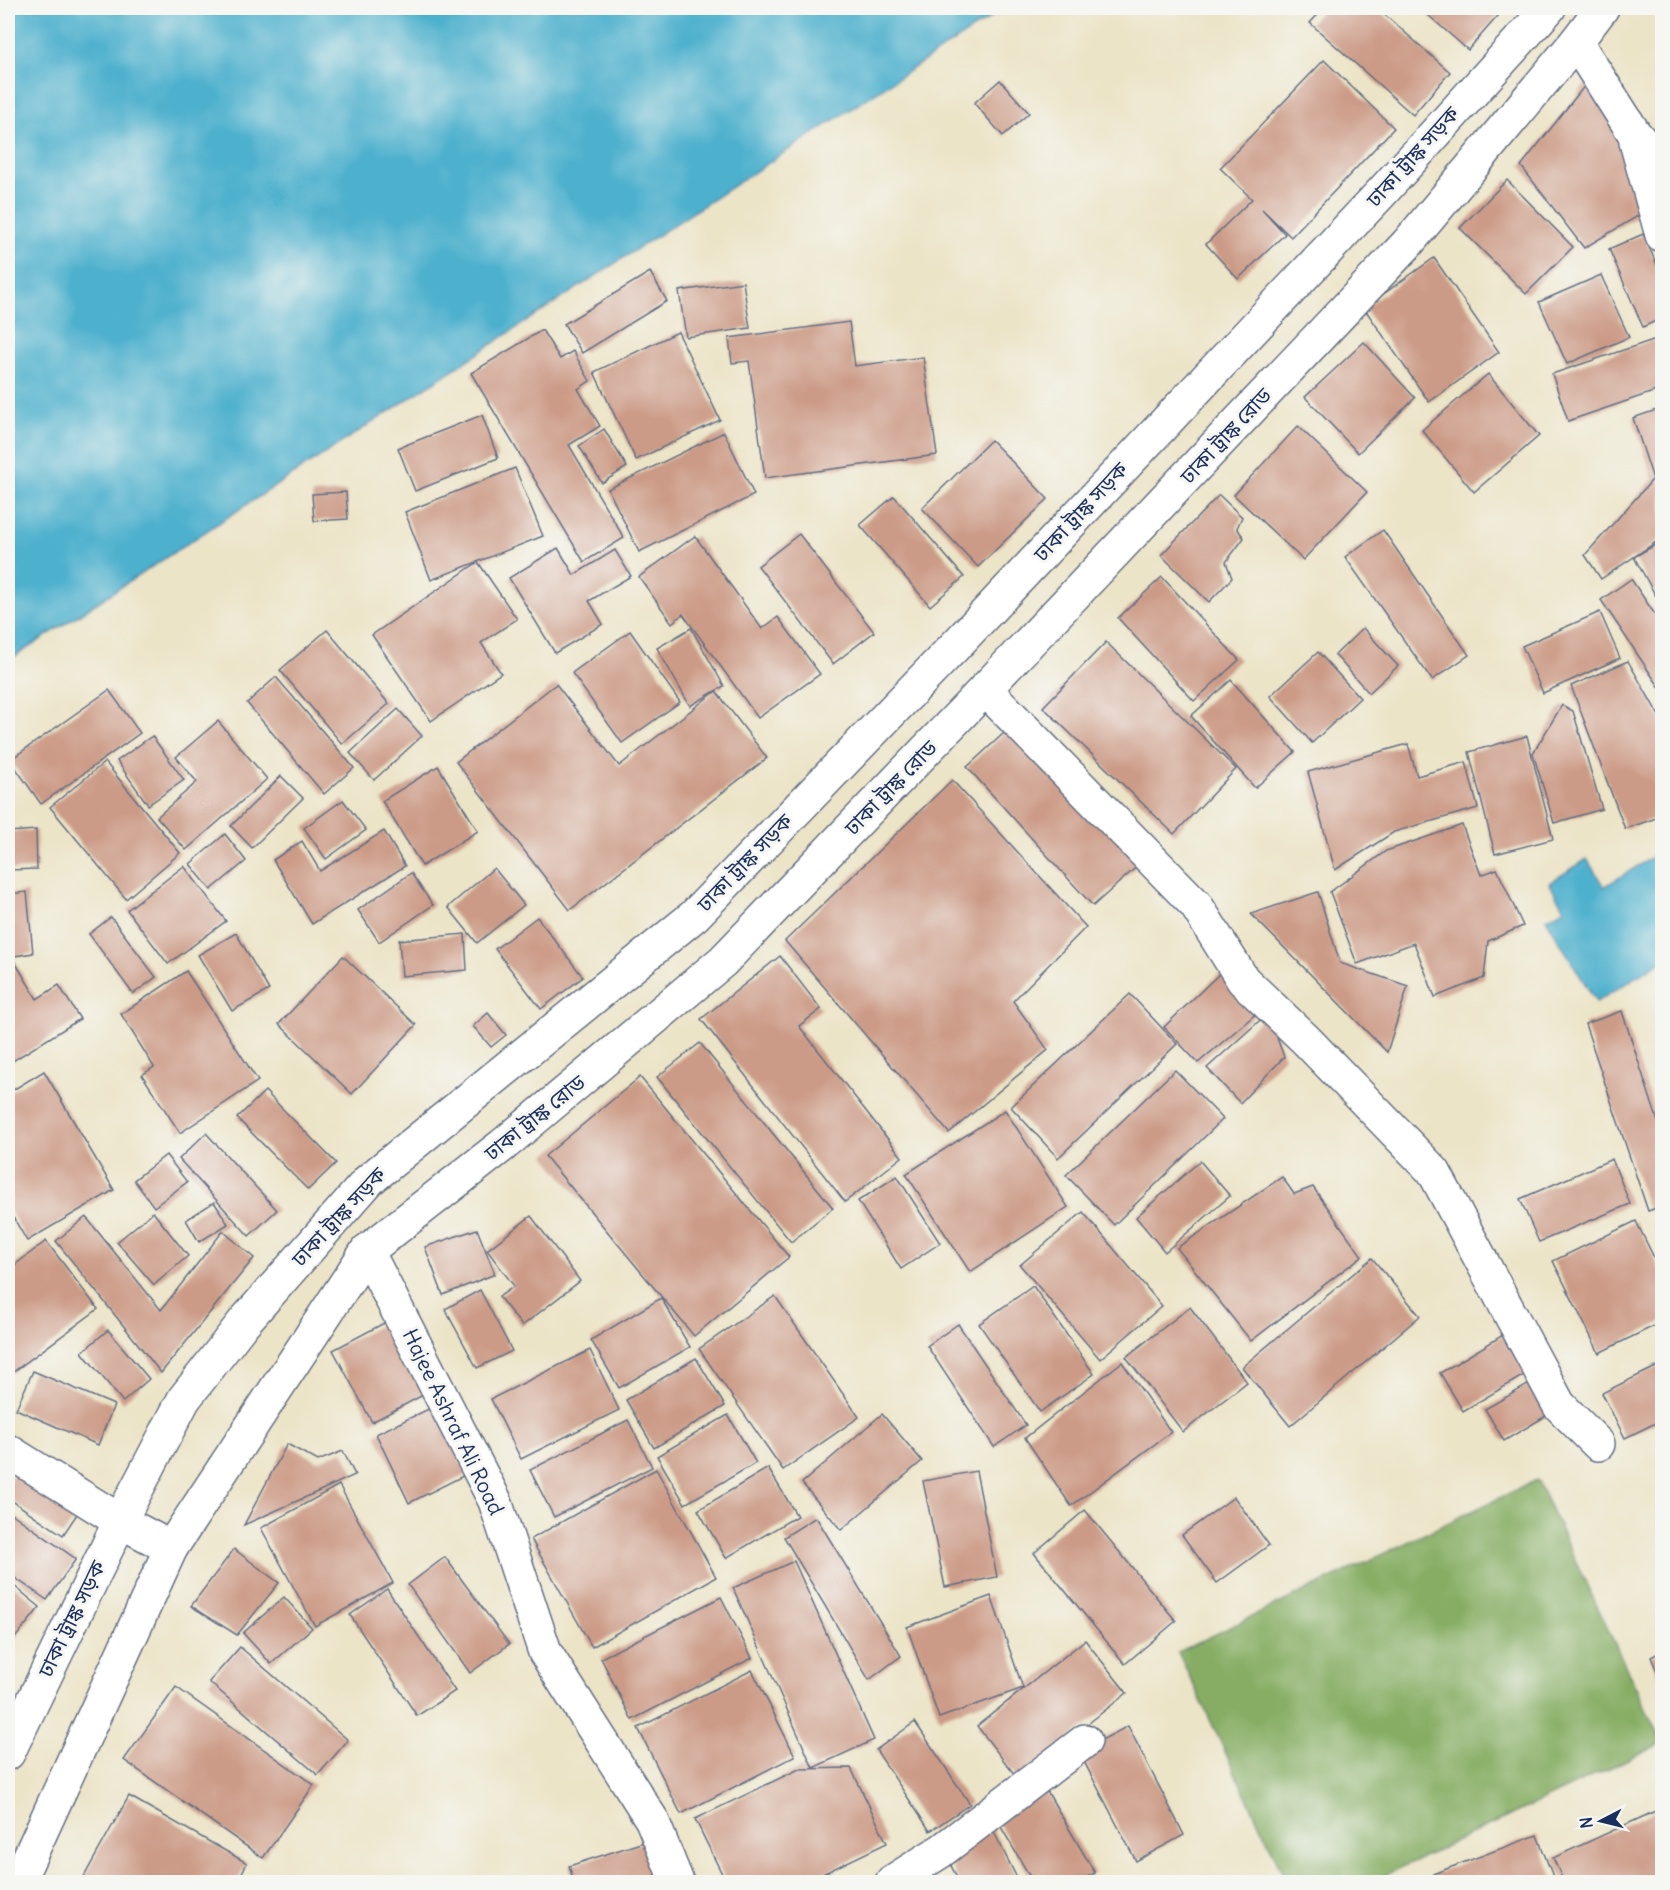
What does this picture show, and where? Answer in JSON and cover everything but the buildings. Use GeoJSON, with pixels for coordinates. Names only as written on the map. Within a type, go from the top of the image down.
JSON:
{"type":"FeatureCollection","features":[{"type":"Feature","properties":{"kind":"main road","name":"ঢাকা ট্রাঙ্ক সড়ক"},"geometry":{"type":"LineString","coordinates":[[8,1753],[120,1521],[184,1399],[244,1322],[369,1180],[694,916],[958,643],[1384,190],[1549,8]]}},
{"type":"Feature","properties":{"kind":"main road","name":"ঢাকা ট্রাঙ্ক রোড"},"geometry":{"type":"LineString","coordinates":[[171,1548],[367,1251],[503,1145],[723,961],[985,689],[1407,244],[1602,8]]}},
{"type":"Feature","properties":{"kind":"main road"},"geometry":{"type":"LineString","coordinates":[[1576,42],[1634,133],[1662,167]]}},
{"type":"Feature","properties":{"kind":"main road"},"geometry":{"type":"LineString","coordinates":[[1634,133],[1662,235]]}},
{"type":"Feature","properties":{"kind":"main road"},"geometry":{"type":"LineString","coordinates":[[985,689],[1196,905],[1243,980],[1306,1040],[1434,1172],[1560,1406],[1598,1444]]}},
{"type":"Feature","properties":{"kind":"main road","name":"Hajee Ashraf Ali Road"},"geometry":{"type":"LineString","coordinates":[[367,1251],[495,1501],[545,1652],[652,1820],[677,1882]]}},
{"type":"Feature","properties":{"kind":"main road"},"geometry":{"type":"LineString","coordinates":[[8,1451],[120,1521],[171,1548],[18,1882]]}},
{"type":"Feature","properties":{"kind":"main road"},"geometry":{"type":"LineString","coordinates":[[892,1882],[941,1851],[1085,1741]]}},
{"type":"Feature","properties":{"kind":"green space"},"geometry":{"type":"Polygon","coordinates":[[[1537,1480],[1662,1743],[1371,1882],[1287,1882],[1178,1652],[1537,1480]]]}},
{"type":"Feature","properties":{"kind":"water"},"geometry":{"type":"Polygon","coordinates":[[[8,8],[1005,8],[8,661],[8,8]]]}},
{"type":"Feature","properties":{"kind":"water"},"geometry":{"type":"Polygon","coordinates":[[[1662,851],[1662,961],[1596,1002],[1546,919],[1564,909],[1549,883],[1587,859],[1604,887],[1662,851]]]}}]}
